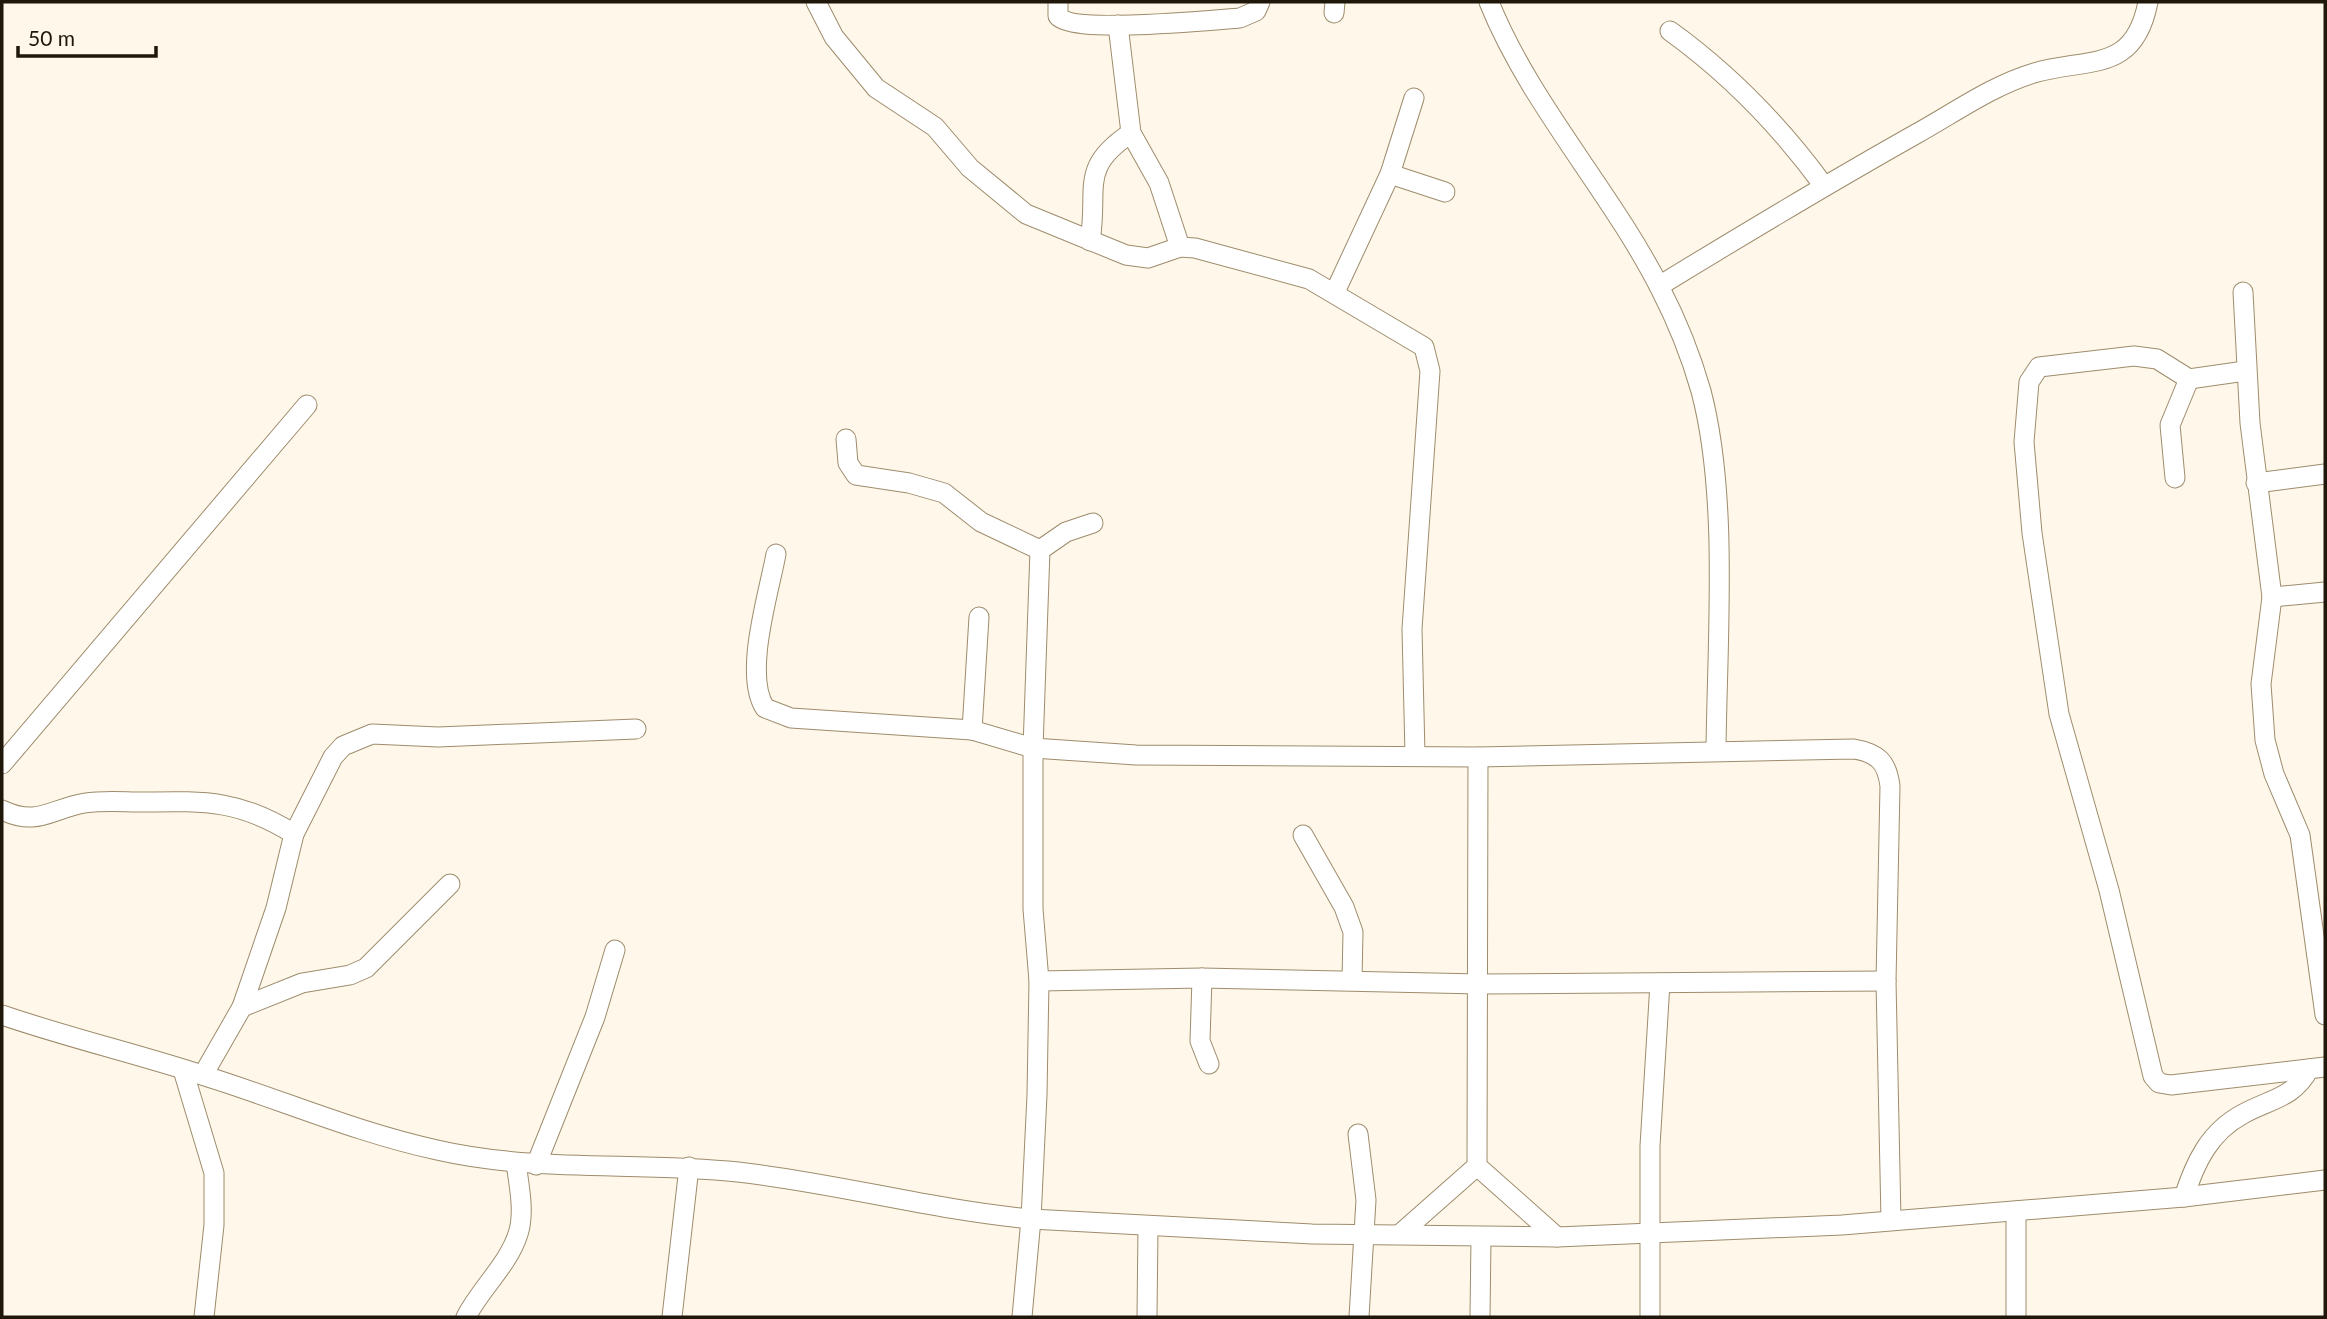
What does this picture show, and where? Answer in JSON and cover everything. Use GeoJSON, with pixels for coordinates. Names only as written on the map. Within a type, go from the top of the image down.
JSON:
{"type":"FeatureCollection","features":[{"type":"Feature","properties":{"kind":"street"},"geometry":{"type":"LineString","coordinates":[[816,2],[834,37],[876,88],[934,127],[970,168],[1026,214],[1126,255],[1154,257],[1180,247],[1271,266],[1309,279],[1335,292],[1419,342],[1430,361],[1412,629],[1415,755]]}},
{"type":"Feature","properties":{"kind":"street"},"geometry":{"type":"LineString","coordinates":[[1058,2],[1058,16],[1066,23],[1118,25],[1240,18],[1256,11],[1260,2]]}},
{"type":"Feature","properties":{"kind":"street"},"geometry":{"type":"LineString","coordinates":[[1489,2],[1500,29],[1529,79],[1659,286],[1690,354],[1702,394],[1715,482],[1716,751]]}},
{"type":"Feature","properties":{"kind":"street"},"geometry":{"type":"LineString","coordinates":[[1659,286],[1824,186],[2009,83],[2061,67],[2095,64],[2111,59],[2137,36],[2148,2]]}},
{"type":"Feature","properties":{"kind":"street"},"geometry":{"type":"LineString","coordinates":[[1118,25],[1131,133],[1159,183],[1180,247]]}},
{"type":"Feature","properties":{"kind":"street"},"geometry":{"type":"LineString","coordinates":[[1670,31],[1736,83],[1782,131],[1824,186]]}},
{"type":"Feature","properties":{"kind":"street"},"geometry":{"type":"LineString","coordinates":[[1335,292],[1390,174],[1414,98]]}},
{"type":"Feature","properties":{"kind":"street"},"geometry":{"type":"LineString","coordinates":[[1090,241],[1096,167],[1106,151],[1131,133]]}},
{"type":"Feature","properties":{"kind":"street"},"geometry":{"type":"LineString","coordinates":[[1390,174],[1445,192]]}},
{"type":"Feature","properties":{"kind":"street"},"geometry":{"type":"LineString","coordinates":[[2243,292],[2245,371],[2256,483],[2272,597],[2261,684],[2265,740],[2274,774],[2300,835],[2325,1014]]}},
{"type":"Feature","properties":{"kind":"street"},"geometry":{"type":"LineString","coordinates":[[2245,371],[2189,379],[2157,359],[2134,356],[2043,364],[2031,376],[2024,442],[2032,533],[2059,714],[2109,890],[2150,1069],[2155,1080],[2171,1085],[2196,1084],[2317,1068]]}},
{"type":"Feature","properties":{"kind":"street"},"geometry":{"type":"LineString","coordinates":[[2175,478],[2170,425],[2189,379]]}},
{"type":"Feature","properties":{"kind":"street"},"geometry":{"type":"LineString","coordinates":[[2,764],[307,405]]}},
{"type":"Feature","properties":{"kind":"street"},"geometry":{"type":"LineString","coordinates":[[846,439],[848,463],[856,475],[909,483],[944,493],[981,522],[1040,550]]}},
{"type":"Feature","properties":{"kind":"street"},"geometry":{"type":"LineString","coordinates":[[2256,483],[2325,474]]}},
{"type":"Feature","properties":{"kind":"street"},"geometry":{"type":"LineString","coordinates":[[1040,550],[1066,532],[1093,523]]}},
{"type":"Feature","properties":{"kind":"street"},"geometry":{"type":"LineString","coordinates":[[1022,1317],[1031,1219],[1039,981],[1033,909],[1033,748],[1040,550]]}},
{"type":"Feature","properties":{"kind":"street"},"geometry":{"type":"LineString","coordinates":[[776,554],[757,656],[757,691],[765,708],[790,718],[972,730],[1033,748],[1136,755],[1478,757],[1854,750],[1875,755],[1886,766],[1890,786],[1886,981],[1891,1220]]}},
{"type":"Feature","properties":{"kind":"street"},"geometry":{"type":"LineString","coordinates":[[2272,597],[2325,592]]}},
{"type":"Feature","properties":{"kind":"street"},"geometry":{"type":"LineString","coordinates":[[972,730],[979,617]]}},
{"type":"Feature","properties":{"kind":"street"},"geometry":{"type":"LineString","coordinates":[[203,1075],[242,1007],[276,908],[294,834],[333,757],[343,746],[361,736],[438,737],[636,729]]}},
{"type":"Feature","properties":{"kind":"street"},"geometry":{"type":"LineString","coordinates":[[1478,757],[1480,984],[1475,1109],[1477,1166],[1557,1237]]}},
{"type":"Feature","properties":{"kind":"street"},"geometry":{"type":"LineString","coordinates":[[2,810],[24,818],[38,818],[100,801],[212,801],[241,808],[294,834]]}},
{"type":"Feature","properties":{"kind":"street"},"geometry":{"type":"LineString","coordinates":[[1303,835],[1344,907],[1353,932],[1352,980]]}},
{"type":"Feature","properties":{"kind":"street"},"geometry":{"type":"LineString","coordinates":[[242,1007],[302,983],[350,975],[366,968],[450,884]]}},
{"type":"Feature","properties":{"kind":"street"},"geometry":{"type":"LineString","coordinates":[[537,1165],[594,1017],[615,950]]}},
{"type":"Feature","properties":{"kind":"street"},"geometry":{"type":"LineString","coordinates":[[1039,981],[1202,978],[1480,984],[1886,981]]}},
{"type":"Feature","properties":{"kind":"street"},"geometry":{"type":"LineString","coordinates":[[1202,978],[1200,1041],[1209,1064]]}},
{"type":"Feature","properties":{"kind":"street"},"geometry":{"type":"LineString","coordinates":[[1650,1317],[1651,1096],[1660,983]]}},
{"type":"Feature","properties":{"kind":"street"},"geometry":{"type":"LineString","coordinates":[[2,1015],[203,1075],[400,1140],[467,1156],[537,1165],[689,1167],[788,1179],[936,1207],[1031,1219],[1149,1227],[1365,1235],[1557,1237],[2016,1211],[2184,1197],[2325,1180]]}},
{"type":"Feature","properties":{"kind":"street"},"geometry":{"type":"LineString","coordinates":[[2184,1197],[2196,1163],[2217,1133],[2245,1112],[2287,1096],[2317,1068]]}},
{"type":"Feature","properties":{"kind":"street"},"geometry":{"type":"LineString","coordinates":[[183,1070],[214,1173],[214,1225],[204,1317]]}},
{"type":"Feature","properties":{"kind":"street"},"geometry":{"type":"LineString","coordinates":[[1358,1134],[1364,1173],[1365,1235],[1359,1317]]}},
{"type":"Feature","properties":{"kind":"street"},"geometry":{"type":"LineString","coordinates":[[466,1317],[503,1264],[519,1232],[521,1215],[516,1163]]}},
{"type":"Feature","properties":{"kind":"street"},"geometry":{"type":"LineString","coordinates":[[1400,1234],[1477,1166]]}},
{"type":"Feature","properties":{"kind":"street"},"geometry":{"type":"LineString","coordinates":[[672,1317],[689,1167]]}},
{"type":"Feature","properties":{"kind":"street"},"geometry":{"type":"LineString","coordinates":[[2016,1211],[2016,1317]]}},
{"type":"Feature","properties":{"kind":"street"},"geometry":{"type":"LineString","coordinates":[[1147,1317],[1149,1227]]}},
{"type":"Feature","properties":{"kind":"street"},"geometry":{"type":"LineString","coordinates":[[1480,1317],[1481,1237]]}}]}
